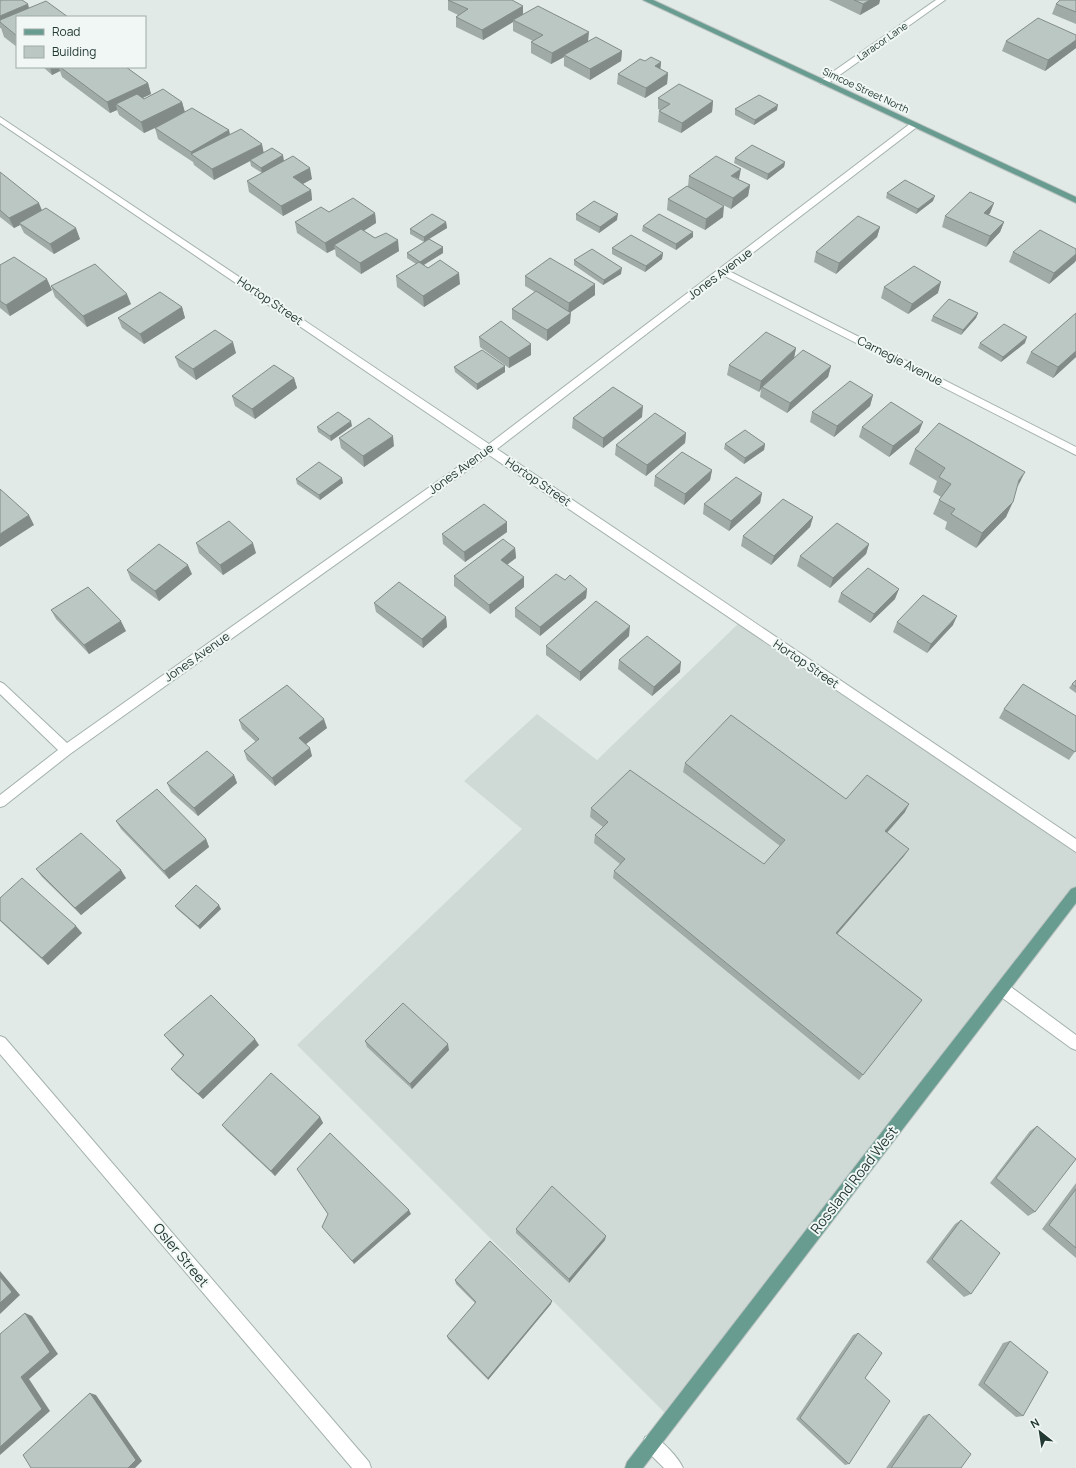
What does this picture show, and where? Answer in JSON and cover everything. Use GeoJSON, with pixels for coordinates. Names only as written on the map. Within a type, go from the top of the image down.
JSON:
{"type":"FeatureCollection","features":[{"type":"Feature","properties":{"kind":"main road","name":"Simcoe Street North"},"geometry":{"type":"LineString","coordinates":[[647,0],[1076,200]]}},
{"type":"Feature","properties":{"kind":"main road","name":"Rossland Road West"},"geometry":{"type":"LineString","coordinates":[[633,1468],[1076,893]]}},
{"type":"Feature","properties":{"kind":"street","name":"Laracor Lane"},"geometry":{"type":"LineString","coordinates":[[824,82],[941,0]]}},
{"type":"Feature","properties":{"kind":"street","name":"Hortop Street"},"geometry":{"type":"LineString","coordinates":[[0,119],[1076,846]]}},
{"type":"Feature","properties":{"kind":"street","name":"Jones Avenue"},"geometry":{"type":"LineString","coordinates":[[0,802],[66,750],[490,449],[724,272],[914,125]]}},
{"type":"Feature","properties":{"kind":"street","name":"Carnegie Avenue"},"geometry":{"type":"LineString","coordinates":[[724,272],[1076,451]]}},
{"type":"Feature","properties":{"kind":"street"},"geometry":{"type":"LineString","coordinates":[[0,687],[66,750]]}},
{"type":"Feature","properties":{"kind":"street"},"geometry":{"type":"LineString","coordinates":[[1002,988],[1076,1043]]}},
{"type":"Feature","properties":{"kind":"street","name":"Osler Street"},"geometry":{"type":"LineString","coordinates":[[0,1042],[363,1468]]}},
{"type":"Feature","properties":{"kind":"street"},"geometry":{"type":"LineString","coordinates":[[651,1443],[675,1468]]}},
{"type":"Feature","properties":{"kind":"shaded area"},"geometry":{"type":"Polygon","coordinates":[[[740,622],[1076,846],[1076,893],[665,1413],[297,1045],[522,829],[464,781],[537,714],[597,760],[740,622]]]}},
{"type":"Feature","properties":{"kind":"building"},"geometry":{"type":"Polygon","coordinates":[[[22,0],[28,4],[0,16],[0,1],[22,0]]]}},
{"type":"Feature","properties":{"kind":"building"},"geometry":{"type":"Polygon","coordinates":[[[448,0],[512,0],[523,6],[482,30],[456,17],[468,9],[448,0]]]}},
{"type":"Feature","properties":{"kind":"building"},"geometry":{"type":"Polygon","coordinates":[[[854,0],[870,0],[863,4],[854,0]]]}},
{"type":"Feature","properties":{"kind":"building"},"geometry":{"type":"Polygon","coordinates":[[[1060,0],[1076,0],[1076,12],[1056,4],[1060,0]]]}},
{"type":"Feature","properties":{"kind":"building"},"geometry":{"type":"Polygon","coordinates":[[[46,1],[67,16],[16,16],[16,35],[0,22],[0,20],[46,1]]]}},
{"type":"Feature","properties":{"kind":"building"},"geometry":{"type":"Polygon","coordinates":[[[538,6],[589,32],[552,53],[531,42],[543,35],[513,20],[538,6]]]}},
{"type":"Feature","properties":{"kind":"building"},"geometry":{"type":"Polygon","coordinates":[[[1038,18],[1076,35],[1076,40],[1048,60],[1006,41],[1038,18]]]}},
{"type":"Feature","properties":{"kind":"building"},"geometry":{"type":"Polygon","coordinates":[[[596,37],[622,51],[590,69],[564,55],[596,37]]]}},
{"type":"Feature","properties":{"kind":"building"},"geometry":{"type":"Polygon","coordinates":[[[651,57],[661,62],[655,66],[668,73],[646,88],[618,74],[640,59],[645,61],[651,57]]]}},
{"type":"Feature","properties":{"kind":"building"},"geometry":{"type":"Polygon","coordinates":[[[61,68],[127,68],[148,83],[107,102],[61,68]]]}},
{"type":"Feature","properties":{"kind":"building"},"geometry":{"type":"Polygon","coordinates":[[[679,84],[713,101],[682,123],[659,111],[670,104],[658,98],[679,84]]]}},
{"type":"Feature","properties":{"kind":"building"},"geometry":{"type":"Polygon","coordinates":[[[163,89],[182,102],[141,122],[116,104],[137,94],[144,99],[163,89]]]}},
{"type":"Feature","properties":{"kind":"building"},"geometry":{"type":"Polygon","coordinates":[[[759,95],[778,105],[755,120],[735,109],[759,95]]]}},
{"type":"Feature","properties":{"kind":"building"},"geometry":{"type":"Polygon","coordinates":[[[192,108],[229,130],[191,152],[155,128],[192,108]]]}},
{"type":"Feature","properties":{"kind":"building"},"geometry":{"type":"Polygon","coordinates":[[[241,129],[262,144],[212,169],[191,154],[241,129]]]}},
{"type":"Feature","properties":{"kind":"building"},"geometry":{"type":"Polygon","coordinates":[[[752,145],[785,162],[768,174],[735,158],[752,145]]]}},
{"type":"Feature","properties":{"kind":"building"},"geometry":{"type":"Polygon","coordinates":[[[272,148],[283,155],[261,168],[250,160],[272,148]]]}},
{"type":"Feature","properties":{"kind":"building"},"geometry":{"type":"Polygon","coordinates":[[[293,156],[310,168],[293,177],[311,190],[281,206],[247,181],[293,156]]]}},
{"type":"Feature","properties":{"kind":"building"},"geometry":{"type":"Polygon","coordinates":[[[716,156],[741,169],[731,176],[750,185],[733,198],[689,176],[716,156]]]}},
{"type":"Feature","properties":{"kind":"building"},"geometry":{"type":"Polygon","coordinates":[[[0,172],[39,203],[9,218],[0,210],[0,172]]]}},
{"type":"Feature","properties":{"kind":"building"},"geometry":{"type":"Polygon","coordinates":[[[905,180],[935,196],[918,209],[887,193],[905,180]]]}},
{"type":"Feature","properties":{"kind":"building"},"geometry":{"type":"Polygon","coordinates":[[[687,186],[724,206],[706,219],[668,199],[687,186]]]}},
{"type":"Feature","properties":{"kind":"building"},"geometry":{"type":"Polygon","coordinates":[[[970,192],[994,203],[984,213],[1004,222],[990,236],[945,216],[970,192]]]}},
{"type":"Feature","properties":{"kind":"building"},"geometry":{"type":"Polygon","coordinates":[[[353,198],[375,213],[325,243],[295,222],[321,207],[329,212],[353,198]]]}},
{"type":"Feature","properties":{"kind":"building"},"geometry":{"type":"Polygon","coordinates":[[[594,201],[618,214],[600,227],[576,214],[594,201]]]}},
{"type":"Feature","properties":{"kind":"building"},"geometry":{"type":"Polygon","coordinates":[[[46,208],[76,228],[50,244],[19,223],[46,208]]]}},
{"type":"Feature","properties":{"kind":"building"},"geometry":{"type":"Polygon","coordinates":[[[432,214],[446,222],[424,237],[410,229],[432,214]]]}},
{"type":"Feature","properties":{"kind":"building"},"geometry":{"type":"Polygon","coordinates":[[[659,214],[693,232],[676,244],[643,226],[659,214]]]}},
{"type":"Feature","properties":{"kind":"building"},"geometry":{"type":"Polygon","coordinates":[[[858,216],[880,227],[839,263],[816,252],[858,216]]]}},
{"type":"Feature","properties":{"kind":"building"},"geometry":{"type":"Polygon","coordinates":[[[361,229],[375,238],[386,233],[398,240],[360,263],[334,245],[361,229]]]}},
{"type":"Feature","properties":{"kind":"building"},"geometry":{"type":"Polygon","coordinates":[[[1040,230],[1076,249],[1076,254],[1054,273],[1013,252],[1040,230]]]}},
{"type":"Feature","properties":{"kind":"building"},"geometry":{"type":"Polygon","coordinates":[[[631,235],[663,253],[646,266],[612,248],[631,235]]]}},
{"type":"Feature","properties":{"kind":"building"},"geometry":{"type":"Polygon","coordinates":[[[429,239],[443,247],[420,262],[407,253],[429,239]]]}},
{"type":"Feature","properties":{"kind":"building"},"geometry":{"type":"Polygon","coordinates":[[[592,249],[622,268],[604,280],[574,260],[592,249]]]}},
{"type":"Feature","properties":{"kind":"building"},"geometry":{"type":"Polygon","coordinates":[[[14,257],[47,279],[6,305],[0,301],[0,265],[14,257]]]}},
{"type":"Feature","properties":{"kind":"building"},"geometry":{"type":"Polygon","coordinates":[[[550,258],[595,284],[569,303],[525,276],[550,258]]]}},
{"type":"Feature","properties":{"kind":"building"},"geometry":{"type":"Polygon","coordinates":[[[440,260],[459,273],[423,296],[396,276],[419,262],[428,268],[440,260]]]}},
{"type":"Feature","properties":{"kind":"building"},"geometry":{"type":"Polygon","coordinates":[[[95,264],[127,294],[83,316],[51,286],[95,264]]]}},
{"type":"Feature","properties":{"kind":"building"},"geometry":{"type":"Polygon","coordinates":[[[914,266],[941,282],[912,304],[884,287],[914,266]]]}},
{"type":"Feature","properties":{"kind":"building"},"geometry":{"type":"Polygon","coordinates":[[[536,291],[571,313],[547,330],[512,309],[536,291]]]}},
{"type":"Feature","properties":{"kind":"building"},"geometry":{"type":"Polygon","coordinates":[[[160,292],[182,307],[140,334],[118,318],[160,292]]]}},
{"type":"Feature","properties":{"kind":"building"},"geometry":{"type":"Polygon","coordinates":[[[949,299],[978,313],[963,330],[933,316],[949,299]]]}},
{"type":"Feature","properties":{"kind":"building"},"geometry":{"type":"Polygon","coordinates":[[[1076,313],[1076,351],[1058,367],[1031,352],[1076,313]]]}},
{"type":"Feature","properties":{"kind":"building"},"geometry":{"type":"Polygon","coordinates":[[[501,321],[531,344],[509,358],[479,337],[501,321]]]}},
{"type":"Feature","properties":{"kind":"building"},"geometry":{"type":"Polygon","coordinates":[[[1004,324],[1027,337],[1003,357],[980,343],[1004,324]]]}},
{"type":"Feature","properties":{"kind":"building"},"geometry":{"type":"Polygon","coordinates":[[[215,330],[233,342],[193,369],[175,357],[215,330]]]}},
{"type":"Feature","properties":{"kind":"building"},"geometry":{"type":"Polygon","coordinates":[[[766,332],[796,348],[761,381],[729,365],[766,332]]]}},
{"type":"Feature","properties":{"kind":"building"},"geometry":{"type":"Polygon","coordinates":[[[482,350],[505,366],[477,384],[454,367],[482,350]]]}},
{"type":"Feature","properties":{"kind":"building"},"geometry":{"type":"Polygon","coordinates":[[[803,350],[831,366],[790,403],[762,387],[803,350]]]}},
{"type":"Feature","properties":{"kind":"building"},"geometry":{"type":"Polygon","coordinates":[[[274,365],[294,378],[252,409],[232,396],[274,365]]]}},
{"type":"Feature","properties":{"kind":"building"},"geometry":{"type":"Polygon","coordinates":[[[850,381],[873,395],[837,426],[812,412],[850,381]]]}},
{"type":"Feature","properties":{"kind":"building"},"geometry":{"type":"Polygon","coordinates":[[[613,387],[643,406],[603,438],[573,418],[613,387]]]}},
{"type":"Feature","properties":{"kind":"building"},"geometry":{"type":"Polygon","coordinates":[[[891,402],[923,422],[893,446],[862,427],[891,402]]]}},
{"type":"Feature","properties":{"kind":"building"},"geometry":{"type":"Polygon","coordinates":[[[338,412],[351,421],[330,436],[317,427],[338,412]]]}},
{"type":"Feature","properties":{"kind":"building"},"geometry":{"type":"Polygon","coordinates":[[[655,413],[686,433],[647,465],[616,445],[655,413]]]}},
{"type":"Feature","properties":{"kind":"building"},"geometry":{"type":"Polygon","coordinates":[[[369,418],[393,436],[363,456],[339,438],[369,418]]]}},
{"type":"Feature","properties":{"kind":"building"},"geometry":{"type":"Polygon","coordinates":[[[939,423],[1025,472],[1019,480],[1013,502],[982,533],[951,514],[955,509],[939,500],[951,484],[939,477],[945,468],[915,449],[939,423]]]}},
{"type":"Feature","properties":{"kind":"building"},"geometry":{"type":"Polygon","coordinates":[[[745,430],[765,444],[745,458],[725,444],[745,430]]]}},
{"type":"Feature","properties":{"kind":"building"},"geometry":{"type":"Polygon","coordinates":[[[682,452],[712,470],[685,494],[655,476],[682,452]]]}},
{"type":"Feature","properties":{"kind":"building"},"geometry":{"type":"Polygon","coordinates":[[[319,462],[342,478],[319,495],[296,479],[319,462]]]}},
{"type":"Feature","properties":{"kind":"building"},"geometry":{"type":"Polygon","coordinates":[[[736,477],[762,493],[731,521],[704,504],[736,477]]]}},
{"type":"Feature","properties":{"kind":"building"},"geometry":{"type":"Polygon","coordinates":[[[0,489],[29,515],[0,534],[0,489]]]}},
{"type":"Feature","properties":{"kind":"building"},"geometry":{"type":"Polygon","coordinates":[[[783,499],[813,517],[774,556],[743,536],[783,499]]]}},
{"type":"Feature","properties":{"kind":"building"},"geometry":{"type":"Polygon","coordinates":[[[484,504],[507,522],[464,552],[442,534],[484,504]]]}},
{"type":"Feature","properties":{"kind":"building"},"geometry":{"type":"Polygon","coordinates":[[[229,521],[253,543],[220,565],[196,543],[229,521]]]}},
{"type":"Feature","properties":{"kind":"building"},"geometry":{"type":"Polygon","coordinates":[[[837,523],[869,544],[833,578],[800,556],[837,523]]]}},
{"type":"Feature","properties":{"kind":"building"},"geometry":{"type":"Polygon","coordinates":[[[503,539],[515,548],[501,560],[524,577],[489,605],[454,576],[503,539]]]}},
{"type":"Feature","properties":{"kind":"building"},"geometry":{"type":"Polygon","coordinates":[[[159,544],[188,565],[155,591],[127,570],[159,544]]]}},
{"type":"Feature","properties":{"kind":"building"},"geometry":{"type":"Polygon","coordinates":[[[868,568],[899,589],[874,614],[841,593],[868,568]]]}},
{"type":"Feature","properties":{"kind":"building"},"geometry":{"type":"Polygon","coordinates":[[[556,574],[565,580],[570,575],[587,589],[540,627],[515,608],[556,574]]]}},
{"type":"Feature","properties":{"kind":"building"},"geometry":{"type":"Polygon","coordinates":[[[399,582],[446,617],[422,639],[374,603],[399,582]]]}},
{"type":"Feature","properties":{"kind":"building"},"geometry":{"type":"Polygon","coordinates":[[[88,587],[121,621],[84,645],[51,610],[88,587]]]}},
{"type":"Feature","properties":{"kind":"building"},"geometry":{"type":"Polygon","coordinates":[[[923,595],[957,616],[931,644],[897,622],[923,595]]]}},
{"type":"Feature","properties":{"kind":"building"},"geometry":{"type":"Polygon","coordinates":[[[596,601],[630,626],[580,672],[546,646],[596,601]]]}},
{"type":"Feature","properties":{"kind":"building"},"geometry":{"type":"Polygon","coordinates":[[[647,636],[681,662],[654,687],[619,660],[647,636]]]}},
{"type":"Feature","properties":{"kind":"building"},"geometry":{"type":"Polygon","coordinates":[[[1076,680],[1076,687],[1072,684],[1076,680]]]}},
{"type":"Feature","properties":{"kind":"building"},"geometry":{"type":"Polygon","coordinates":[[[1023,684],[1076,716],[1075,752],[1004,709],[1023,684]]]}},
{"type":"Feature","properties":{"kind":"building"},"geometry":{"type":"Polygon","coordinates":[[[287,685],[324,719],[299,738],[310,748],[272,778],[244,751],[259,739],[239,720],[287,685]]]}},
{"type":"Feature","properties":{"kind":"building"},"geometry":{"type":"Polygon","coordinates":[[[731,715],[846,799],[867,775],[909,804],[885,831],[909,849],[836,933],[922,1000],[863,1075],[614,871],[625,859],[595,835],[608,822],[591,808],[630,770],[764,864],[785,840],[685,763],[731,715]]]}},
{"type":"Feature","properties":{"kind":"building"},"geometry":{"type":"Polygon","coordinates":[[[207,751],[234,775],[194,808],[167,783],[207,751]]]}},
{"type":"Feature","properties":{"kind":"building"},"geometry":{"type":"Polygon","coordinates":[[[157,789],[206,839],[164,871],[116,821],[157,789]]]}},
{"type":"Feature","properties":{"kind":"building"},"geometry":{"type":"Polygon","coordinates":[[[81,833],[121,870],[75,908],[36,869],[81,833]]]}},
{"type":"Feature","properties":{"kind":"building"},"geometry":{"type":"Polygon","coordinates":[[[22,878],[76,926],[42,958],[0,920],[0,898],[22,878]]]}},
{"type":"Feature","properties":{"kind":"building"},"geometry":{"type":"Polygon","coordinates":[[[196,885],[219,905],[198,926],[175,906],[196,885]]]}},
{"type":"Feature","properties":{"kind":"building"},"geometry":{"type":"Polygon","coordinates":[[[211,995],[255,1039],[198,1094],[171,1069],[184,1055],[164,1035],[211,995]]]}},
{"type":"Feature","properties":{"kind":"building"},"geometry":{"type":"Polygon","coordinates":[[[403,1003],[448,1044],[410,1084],[365,1041],[403,1003]]]}},
{"type":"Feature","properties":{"kind":"building"},"geometry":{"type":"Polygon","coordinates":[[[271,1073],[320,1117],[271,1171],[222,1125],[271,1073]]]}},
{"type":"Feature","properties":{"kind":"building"},"geometry":{"type":"Polygon","coordinates":[[[1037,1126],[1076,1159],[1035,1212],[996,1178],[1037,1126]]]}},
{"type":"Feature","properties":{"kind":"building"},"geometry":{"type":"Polygon","coordinates":[[[330,1133],[409,1210],[352,1261],[322,1227],[328,1214],[297,1169],[330,1133]]]}},
{"type":"Feature","properties":{"kind":"building"},"geometry":{"type":"Polygon","coordinates":[[[552,1186],[606,1236],[569,1279],[516,1229],[552,1186]]]}},
{"type":"Feature","properties":{"kind":"building"},"geometry":{"type":"Polygon","coordinates":[[[1076,1189],[1076,1248],[1049,1225],[1076,1189]]]}},
{"type":"Feature","properties":{"kind":"building"},"geometry":{"type":"Polygon","coordinates":[[[961,1220],[1000,1253],[971,1294],[932,1259],[961,1220]]]}},
{"type":"Feature","properties":{"kind":"building"},"geometry":{"type":"Polygon","coordinates":[[[490,1241],[552,1301],[488,1378],[447,1336],[476,1302],[455,1280],[490,1241]]]}},
{"type":"Feature","properties":{"kind":"building"},"geometry":{"type":"Polygon","coordinates":[[[0,1277],[12,1292],[0,1303],[0,1277]]]}},
{"type":"Feature","properties":{"kind":"building"},"geometry":{"type":"Polygon","coordinates":[[[25,1313],[50,1352],[21,1377],[42,1409],[0,1447],[0,1334],[25,1313]]]}},
{"type":"Feature","properties":{"kind":"building"},"geometry":{"type":"Polygon","coordinates":[[[858,1333],[882,1353],[865,1378],[890,1401],[849,1464],[800,1418],[858,1333]]]}},
{"type":"Feature","properties":{"kind":"building"},"geometry":{"type":"Polygon","coordinates":[[[1010,1341],[1048,1372],[1023,1416],[984,1383],[1010,1341]]]}},
{"type":"Feature","properties":{"kind":"building"},"geometry":{"type":"Polygon","coordinates":[[[90,1393],[136,1460],[128,1468],[31,1468],[23,1455],[90,1393]]]}},
{"type":"Feature","properties":{"kind":"building"},"geometry":{"type":"Polygon","coordinates":[[[929,1414],[971,1454],[961,1468],[891,1468],[929,1414]]]}}]}
